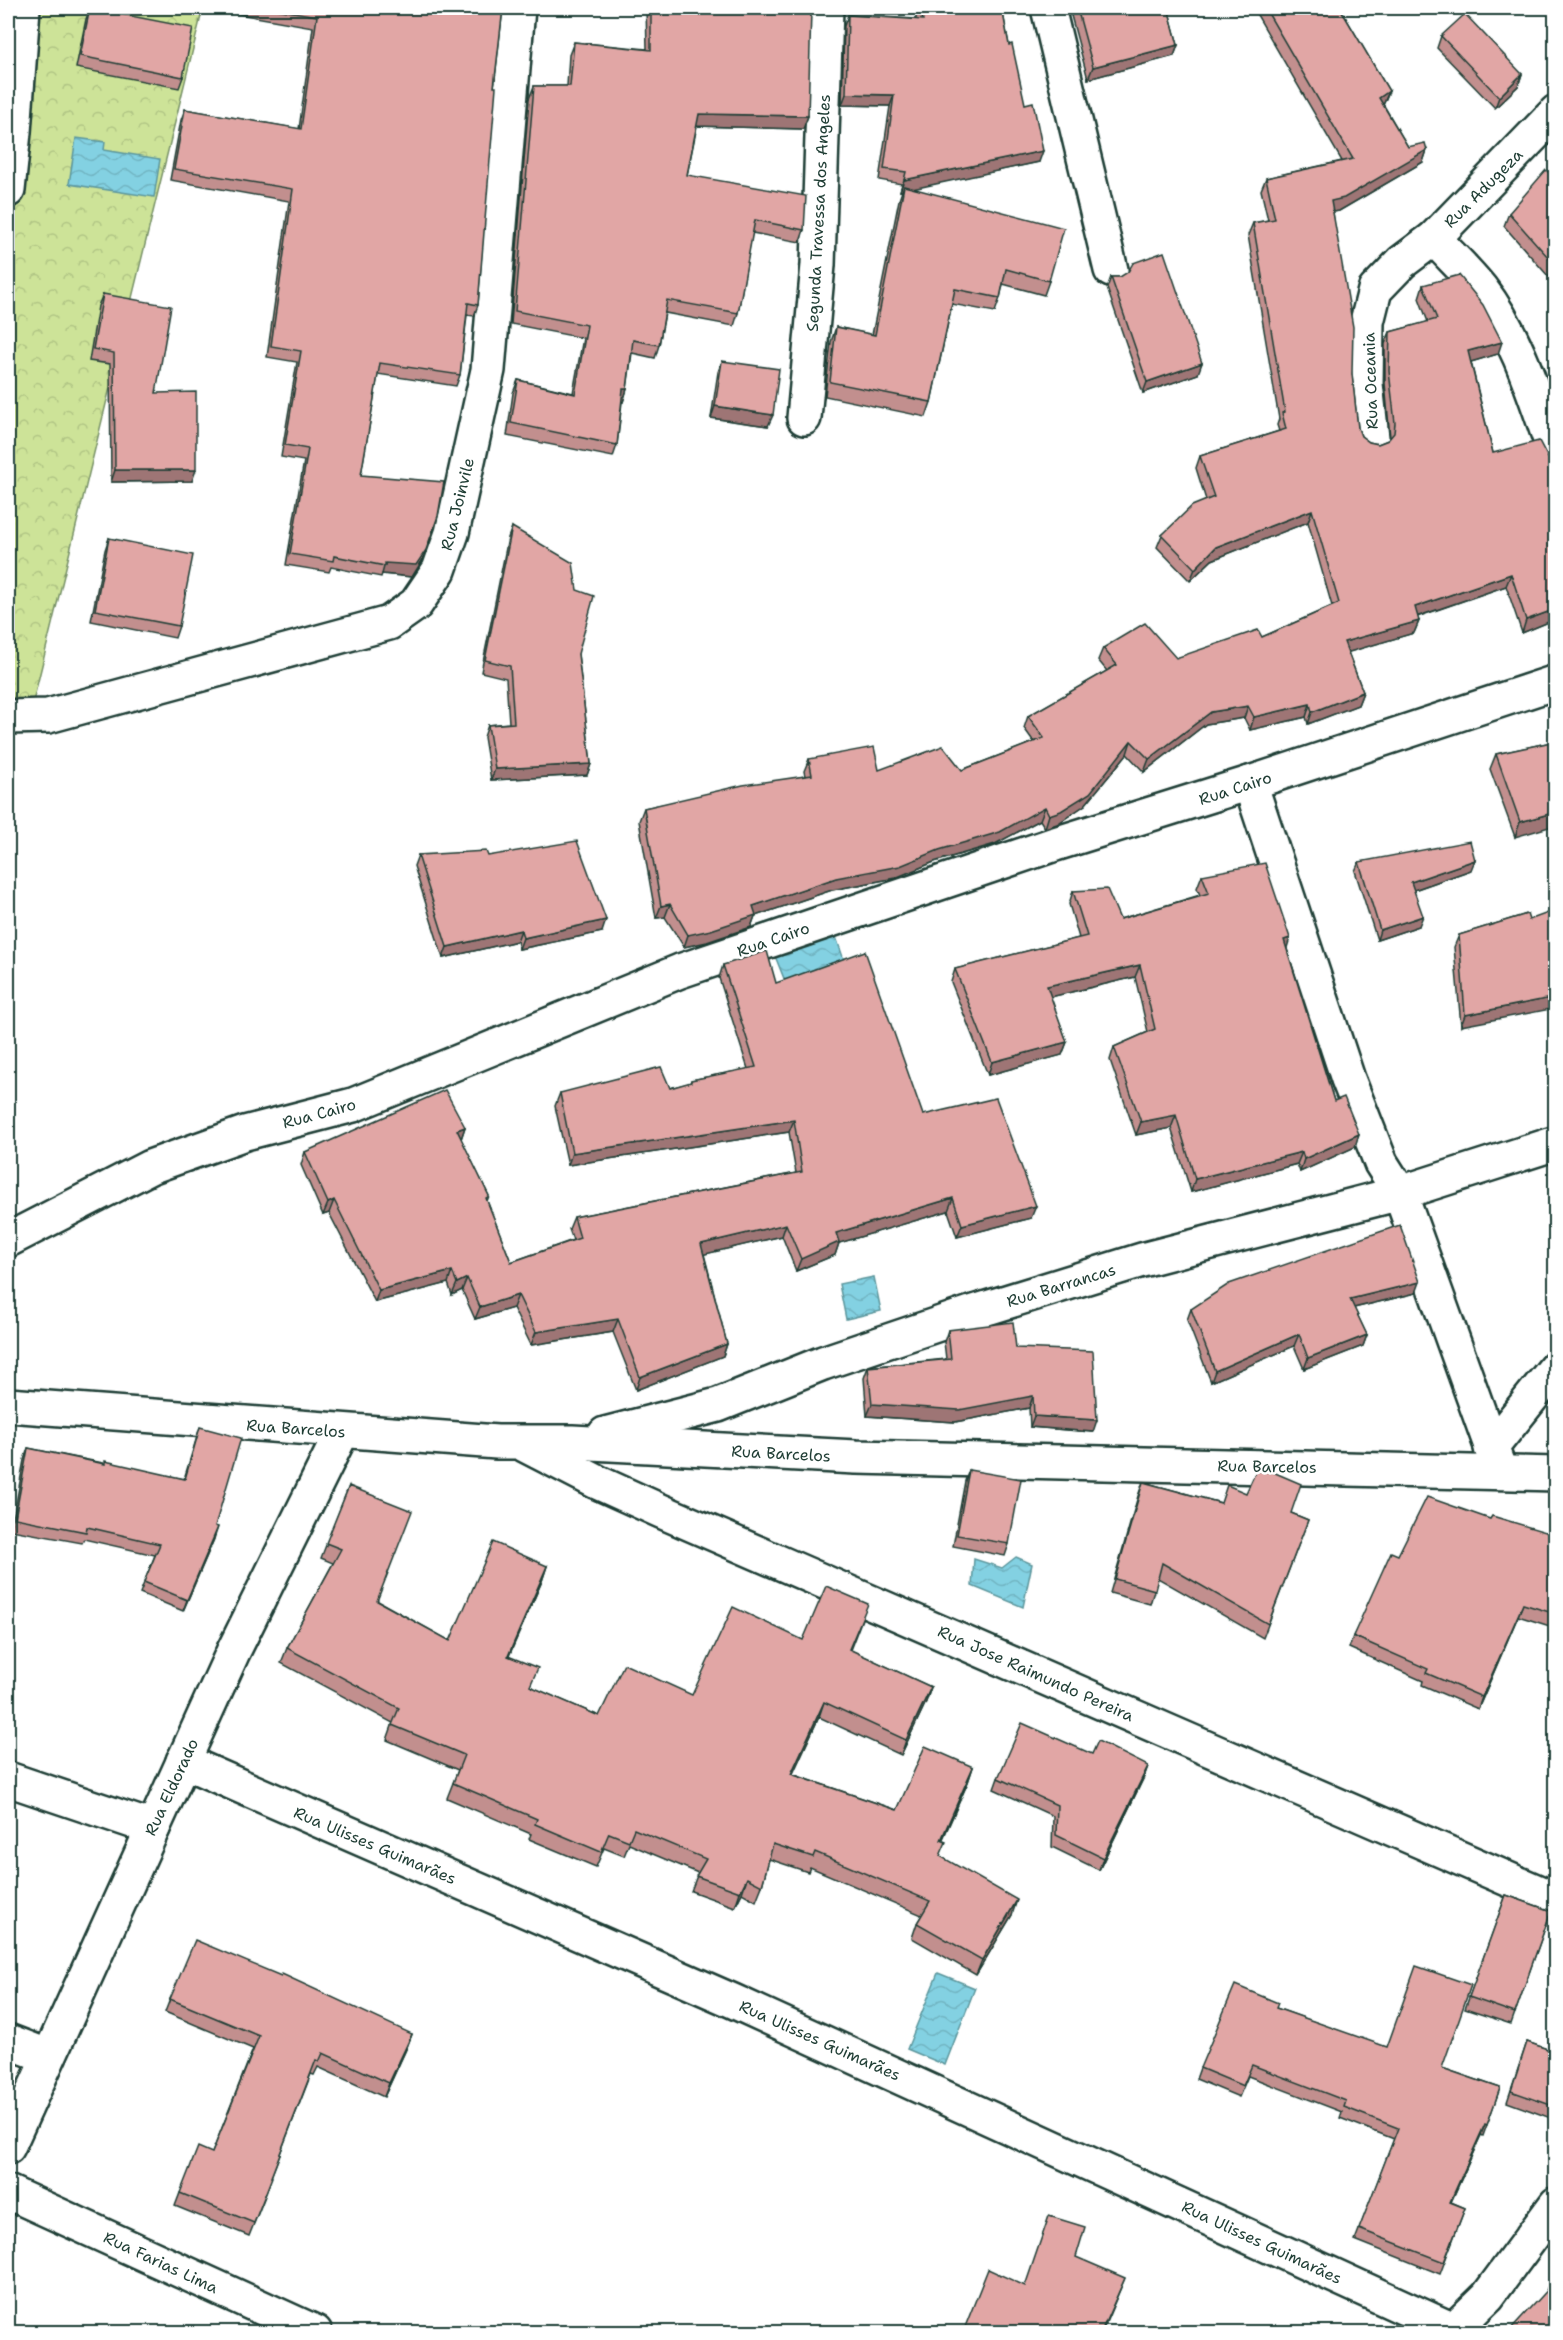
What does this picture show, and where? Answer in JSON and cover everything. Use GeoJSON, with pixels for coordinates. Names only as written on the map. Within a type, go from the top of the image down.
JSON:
{"type":"FeatureCollection","features":[{"type":"Feature","properties":{"kind":"street"},"geometry":{"type":"LineString","coordinates":[[8,190],[11,129],[23,8]]}},
{"type":"Feature","properties":{"kind":"street","name":"Rua Joinvile"},"geometry":{"type":"LineString","coordinates":[[8,717],[48,716],[389,623],[416,604],[439,570],[452,532],[488,370],[518,8]]}},
{"type":"Feature","properties":{"kind":"street","name":"Segunda Travessa dos Angeles"},"geometry":{"type":"LineString","coordinates":[[804,418],[818,265],[826,8]]}},
{"type":"Feature","properties":{"kind":"street"},"geometry":{"type":"LineString","coordinates":[[1048,8],[1111,270]]}},
{"type":"Feature","properties":{"kind":"street","name":"Rua Adugeza"},"geometry":{"type":"LineString","coordinates":[[1375,290],[1402,262],[1434,238],[1556,112]]}},
{"type":"Feature","properties":{"kind":"street"},"geometry":{"type":"LineString","coordinates":[[1434,238],[1480,289],[1505,326],[1537,402],[1556,457]]}},
{"type":"Feature","properties":{"kind":"street","name":"Rua Oceania"},"geometry":{"type":"LineString","coordinates":[[1372,438],[1366,384],[1367,322],[1375,290]]}},
{"type":"Feature","properties":{"kind":"street","name":"Rua Cairo"},"geometry":{"type":"LineString","coordinates":[[8,1240],[150,1167],[245,1133],[353,1105],[680,971],[1044,848],[1556,682]]}},
{"type":"Feature","properties":{"kind":"street"},"geometry":{"type":"LineString","coordinates":[[1250,783],[1347,1079],[1381,1163],[1400,1193],[1495,1459]]}},
{"type":"Feature","properties":{"kind":"street","name":"Rua Barrancas"},"geometry":{"type":"LineString","coordinates":[[572,1442],[718,1405],[823,1364],[960,1316],[1142,1260],[1400,1193],[1556,1143]]}},
{"type":"Feature","properties":{"kind":"street"},"geometry":{"type":"LineString","coordinates":[[1495,1459],[1556,1367]]}},
{"type":"Feature","properties":{"kind":"street","name":"Rua Barcelos"},"geometry":{"type":"LineString","coordinates":[[8,1405],[342,1432],[518,1442],[572,1442],[856,1457],[1495,1459],[1556,1474]]}},
{"type":"Feature","properties":{"kind":"street","name":"Rua Eldorado"},"geometry":{"type":"LineString","coordinates":[[8,2147],[47,2056],[232,1652],[342,1432]]}},
{"type":"Feature","properties":{"kind":"street","name":"Rua Jose Raimundo Pereira"},"geometry":{"type":"LineString","coordinates":[[518,1442],[661,1511],[1556,1900]]}},
{"type":"Feature","properties":{"kind":"street","name":"Rua Ulisses Guimarães"},"geometry":{"type":"LineString","coordinates":[[183,1761],[754,2010],[1452,2331]]}},
{"type":"Feature","properties":{"kind":"street"},"geometry":{"type":"LineString","coordinates":[[8,1779],[153,1828]]}},
{"type":"Feature","properties":{"kind":"street"},"geometry":{"type":"LineString","coordinates":[[8,2041],[47,2056]]}},
{"type":"Feature","properties":{"kind":"street","name":"Rua Farias Lima"},"geometry":{"type":"LineString","coordinates":[[8,2192],[315,2332]]}},
{"type":"Feature","properties":{"kind":"street"},"geometry":{"type":"LineString","coordinates":[[1452,2331],[1488,2296],[1556,2204]]}},
{"type":"Feature","properties":{"kind":"green space"},"geometry":{"type":"Polygon","coordinates":[[[8,8],[203,8],[31,710],[8,694],[8,8]]]}},
{"type":"Feature","properties":{"kind":"water"},"geometry":{"type":"Polygon","coordinates":[[[76,138],[105,142],[104,150],[160,159],[154,197],[69,184],[76,138]]]}},
{"type":"Feature","properties":{"kind":"water"},"geometry":{"type":"Polygon","coordinates":[[[835,934],[844,960],[785,981],[775,956],[835,934]]]}},
{"type":"Feature","properties":{"kind":"water"},"geometry":{"type":"Polygon","coordinates":[[[874,1277],[881,1311],[846,1319],[839,1284],[874,1277]]]}},
{"type":"Feature","properties":{"kind":"water"},"geometry":{"type":"Polygon","coordinates":[[[1016,1557],[1032,1564],[1023,1607],[972,1586],[974,1559],[1002,1568],[1016,1557]]]}},
{"type":"Feature","properties":{"kind":"water"},"geometry":{"type":"Polygon","coordinates":[[[938,1973],[975,1988],[945,2065],[907,2049],[938,1973]]]}},
{"type":"Feature","properties":{"kind":"building"},"geometry":{"type":"Polygon","coordinates":[[[90,8],[193,28],[183,77],[80,56],[90,8]]]}},
{"type":"Feature","properties":{"kind":"building"},"geometry":{"type":"Polygon","coordinates":[[[270,8],[503,8],[494,87],[496,87],[478,305],[468,303],[460,375],[380,363],[361,475],[444,482],[438,516],[426,550],[416,565],[385,563],[385,566],[334,556],[333,561],[290,554],[308,449],[285,445],[301,351],[271,346],[293,189],[174,169],[185,109],[301,129],[317,16],[270,8]]]}},
{"type":"Feature","properties":{"kind":"building"},"geometry":{"type":"Polygon","coordinates":[[[651,8],[786,8],[786,10],[811,11],[808,116],[699,114],[687,175],[806,196],[804,230],[755,220],[738,313],[667,300],[659,345],[633,340],[627,389],[623,389],[617,445],[511,423],[518,380],[575,394],[587,325],[515,311],[534,86],[570,86],[574,42],[651,50],[651,8]]]}},
{"type":"Feature","properties":{"kind":"building"},"geometry":{"type":"Polygon","coordinates":[[[920,8],[1002,8],[1009,45],[1012,44],[1025,104],[1033,102],[1043,151],[904,180],[906,172],[884,169],[894,95],[846,94],[848,15],[923,20],[920,8]]]}},
{"type":"Feature","properties":{"kind":"building"},"geometry":{"type":"Polygon","coordinates":[[[1077,8],[1168,8],[1178,45],[1093,67],[1077,8]]]}},
{"type":"Feature","properties":{"kind":"building"},"geometry":{"type":"Polygon","coordinates":[[[1265,8],[1340,8],[1389,91],[1379,98],[1408,147],[1425,143],[1427,150],[1344,198],[1331,201],[1353,327],[1352,374],[1358,428],[1361,436],[1369,442],[1378,444],[1388,440],[1394,433],[1395,423],[1389,371],[1390,332],[1437,319],[1423,285],[1459,275],[1483,305],[1502,342],[1468,351],[1493,453],[1539,441],[1548,458],[1556,462],[1556,609],[1526,620],[1511,574],[1415,607],[1419,621],[1344,642],[1363,692],[1312,712],[1310,704],[1254,717],[1248,706],[1211,712],[1149,759],[1131,741],[1090,793],[1061,811],[1049,815],[1045,807],[1000,832],[939,850],[900,866],[836,878],[753,906],[756,915],[688,935],[670,904],[661,906],[644,808],[743,785],[812,775],[809,759],[874,747],[879,770],[943,746],[962,770],[1044,738],[1028,716],[1117,665],[1103,648],[1145,623],[1176,658],[1258,630],[1262,637],[1339,603],[1312,510],[1216,547],[1195,569],[1162,535],[1192,506],[1214,497],[1200,456],[1286,429],[1253,223],[1275,219],[1266,178],[1353,159],[1265,8]]]}},
{"type":"Feature","properties":{"kind":"building"},"geometry":{"type":"Polygon","coordinates":[[[1465,14],[1522,74],[1499,97],[1441,36],[1465,14]]]}},
{"type":"Feature","properties":{"kind":"building"},"geometry":{"type":"Polygon","coordinates":[[[1546,170],[1556,179],[1556,266],[1509,213],[1546,170]]]}},
{"type":"Feature","properties":{"kind":"building"},"geometry":{"type":"Polygon","coordinates":[[[904,186],[1064,228],[1049,281],[1006,269],[1000,298],[955,289],[931,402],[830,382],[836,327],[875,335],[904,186]]]}},
{"type":"Feature","properties":{"kind":"building"},"geometry":{"type":"Polygon","coordinates":[[[1164,252],[1202,363],[1147,382],[1111,277],[1120,277],[1128,272],[1133,263],[1164,252]]]}},
{"type":"Feature","properties":{"kind":"building"},"geometry":{"type":"Polygon","coordinates":[[[103,294],[171,306],[156,393],[196,392],[196,470],[115,470],[114,353],[93,349],[103,294]]]}},
{"type":"Feature","properties":{"kind":"building"},"geometry":{"type":"Polygon","coordinates":[[[722,361],[779,369],[773,415],[715,406],[722,361]]]}},
{"type":"Feature","properties":{"kind":"building"},"geometry":{"type":"Polygon","coordinates":[[[512,527],[573,563],[577,590],[594,596],[578,654],[591,764],[495,769],[488,725],[514,723],[510,666],[485,660],[512,527]]]}},
{"type":"Feature","properties":{"kind":"building"},"geometry":{"type":"Polygon","coordinates":[[[109,538],[193,555],[179,626],[95,610],[109,538]]]}},
{"type":"Feature","properties":{"kind":"building"},"geometry":{"type":"Polygon","coordinates":[[[1556,741],[1556,812],[1520,822],[1496,754],[1556,741]]]}},
{"type":"Feature","properties":{"kind":"building"},"geometry":{"type":"Polygon","coordinates":[[[577,841],[606,920],[523,938],[521,930],[447,947],[418,855],[486,851],[488,856],[577,841]]]}},
{"type":"Feature","properties":{"kind":"building"},"geometry":{"type":"Polygon","coordinates":[[[1470,841],[1475,860],[1411,882],[1423,916],[1380,930],[1359,862],[1470,841]]]}},
{"type":"Feature","properties":{"kind":"building"},"geometry":{"type":"Polygon","coordinates":[[[1265,863],[1290,938],[1284,940],[1334,1101],[1344,1097],[1359,1134],[1304,1159],[1302,1152],[1195,1179],[1176,1115],[1141,1122],[1114,1047],[1155,1029],[1140,965],[1047,986],[1067,1042],[992,1062],[955,969],[1087,936],[1073,891],[1107,889],[1120,919],[1209,893],[1202,875],[1265,863]]]}},
{"type":"Feature","properties":{"kind":"building"},"geometry":{"type":"Polygon","coordinates":[[[1556,910],[1556,997],[1465,1015],[1459,935],[1527,914],[1529,920],[1556,910]]]}},
{"type":"Feature","properties":{"kind":"building"},"geometry":{"type":"Polygon","coordinates":[[[767,951],[776,983],[865,951],[923,1115],[996,1098],[1036,1206],[962,1225],[953,1198],[836,1233],[839,1242],[801,1259],[786,1224],[701,1244],[727,1344],[640,1377],[618,1319],[536,1332],[518,1295],[480,1307],[467,1278],[457,1283],[452,1271],[379,1290],[334,1200],[328,1203],[305,1152],[445,1090],[465,1127],[457,1130],[489,1196],[486,1198],[511,1262],[580,1238],[574,1217],[802,1172],[794,1120],[572,1153],[560,1093],[661,1067],[670,1088],[691,1082],[691,1080],[756,1067],[723,965],[767,951]]]}},
{"type":"Feature","properties":{"kind":"building"},"geometry":{"type":"Polygon","coordinates":[[[1400,1225],[1420,1282],[1350,1299],[1367,1335],[1308,1358],[1299,1334],[1215,1371],[1191,1309],[1229,1284],[1400,1225]]]}},
{"type":"Feature","properties":{"kind":"building"},"geometry":{"type":"Polygon","coordinates":[[[1013,1322],[1016,1348],[1093,1351],[1097,1420],[1034,1416],[1033,1396],[959,1410],[872,1404],[868,1367],[951,1359],[948,1330],[1013,1322]]]}},
{"type":"Feature","properties":{"kind":"building"},"geometry":{"type":"Polygon","coordinates":[[[200,1427],[241,1438],[215,1526],[218,1527],[187,1600],[144,1582],[160,1544],[87,1527],[86,1532],[15,1518],[28,1448],[105,1464],[105,1461],[185,1479],[200,1427]]]}},
{"type":"Feature","properties":{"kind":"building"},"geometry":{"type":"Polygon","coordinates":[[[969,1470],[1021,1479],[1009,1544],[957,1535],[969,1470]]]}},
{"type":"Feature","properties":{"kind":"building"},"geometry":{"type":"Polygon","coordinates":[[[1256,1471],[1273,1472],[1301,1484],[1291,1513],[1308,1520],[1268,1624],[1162,1563],[1155,1590],[1115,1579],[1143,1482],[1221,1503],[1227,1485],[1246,1493],[1256,1471]]]}},
{"type":"Feature","properties":{"kind":"building"},"geometry":{"type":"Polygon","coordinates":[[[349,1486],[412,1511],[377,1601],[450,1641],[493,1542],[547,1566],[508,1656],[538,1668],[530,1686],[599,1716],[624,1664],[692,1695],[733,1607],[803,1640],[826,1586],[868,1604],[849,1649],[931,1687],[906,1740],[824,1702],[791,1774],[897,1810],[925,1746],[973,1767],[941,1840],[946,1842],[940,1856],[1017,1900],[982,1960],[917,1923],[930,1901],[815,1852],[813,1857],[773,1844],[762,1886],[747,1878],[740,1892],[696,1876],[706,1859],[634,1829],[629,1841],[609,1833],[601,1852],[535,1824],[537,1819],[453,1783],[464,1755],[392,1725],[399,1708],[287,1648],[341,1549],[326,1543],[349,1486]]]}},
{"type":"Feature","properties":{"kind":"building"},"geometry":{"type":"Polygon","coordinates":[[[1427,1497],[1490,1519],[1492,1516],[1556,1535],[1556,1614],[1523,1604],[1482,1697],[1426,1673],[1428,1669],[1353,1636],[1391,1552],[1398,1555],[1427,1497]]]}},
{"type":"Feature","properties":{"kind":"building"},"geometry":{"type":"Polygon","coordinates":[[[1022,1723],[1092,1754],[1098,1741],[1148,1766],[1103,1858],[1056,1835],[1057,1805],[998,1778],[1022,1723]]]}},
{"type":"Feature","properties":{"kind":"building"},"geometry":{"type":"Polygon","coordinates":[[[1506,1895],[1551,1911],[1515,2013],[1469,1997],[1506,1895]]]}},
{"type":"Feature","properties":{"kind":"building"},"geometry":{"type":"Polygon","coordinates":[[[195,1940],[281,1976],[282,1974],[412,2034],[389,2083],[323,2053],[319,2062],[316,2060],[254,2223],[180,2193],[198,2147],[212,2153],[259,2036],[170,1999],[195,1940]]]}},
{"type":"Feature","properties":{"kind":"building"},"geometry":{"type":"Polygon","coordinates":[[[1416,1966],[1471,1985],[1442,2068],[1500,2088],[1487,2125],[1485,2124],[1450,2202],[1465,2208],[1444,2262],[1359,2229],[1398,2128],[1344,2107],[1346,2101],[1252,2065],[1243,2086],[1200,2068],[1235,1985],[1278,2003],[1276,2008],[1387,2047],[1416,1966]]]}},
{"type":"Feature","properties":{"kind":"building"},"geometry":{"type":"Polygon","coordinates":[[[1527,2042],[1556,2052],[1556,2107],[1511,2091],[1527,2042]]]}},
{"type":"Feature","properties":{"kind":"building"},"geometry":{"type":"Polygon","coordinates":[[[1049,2216],[1085,2227],[1076,2257],[1125,2278],[1101,2332],[963,2332],[988,2269],[1025,2286],[1049,2216]]]}},
{"type":"Feature","properties":{"kind":"building"},"geometry":{"type":"Polygon","coordinates":[[[1556,2275],[1556,2332],[1508,2332],[1553,2283],[1550,2280],[1556,2275]]]}}]}
